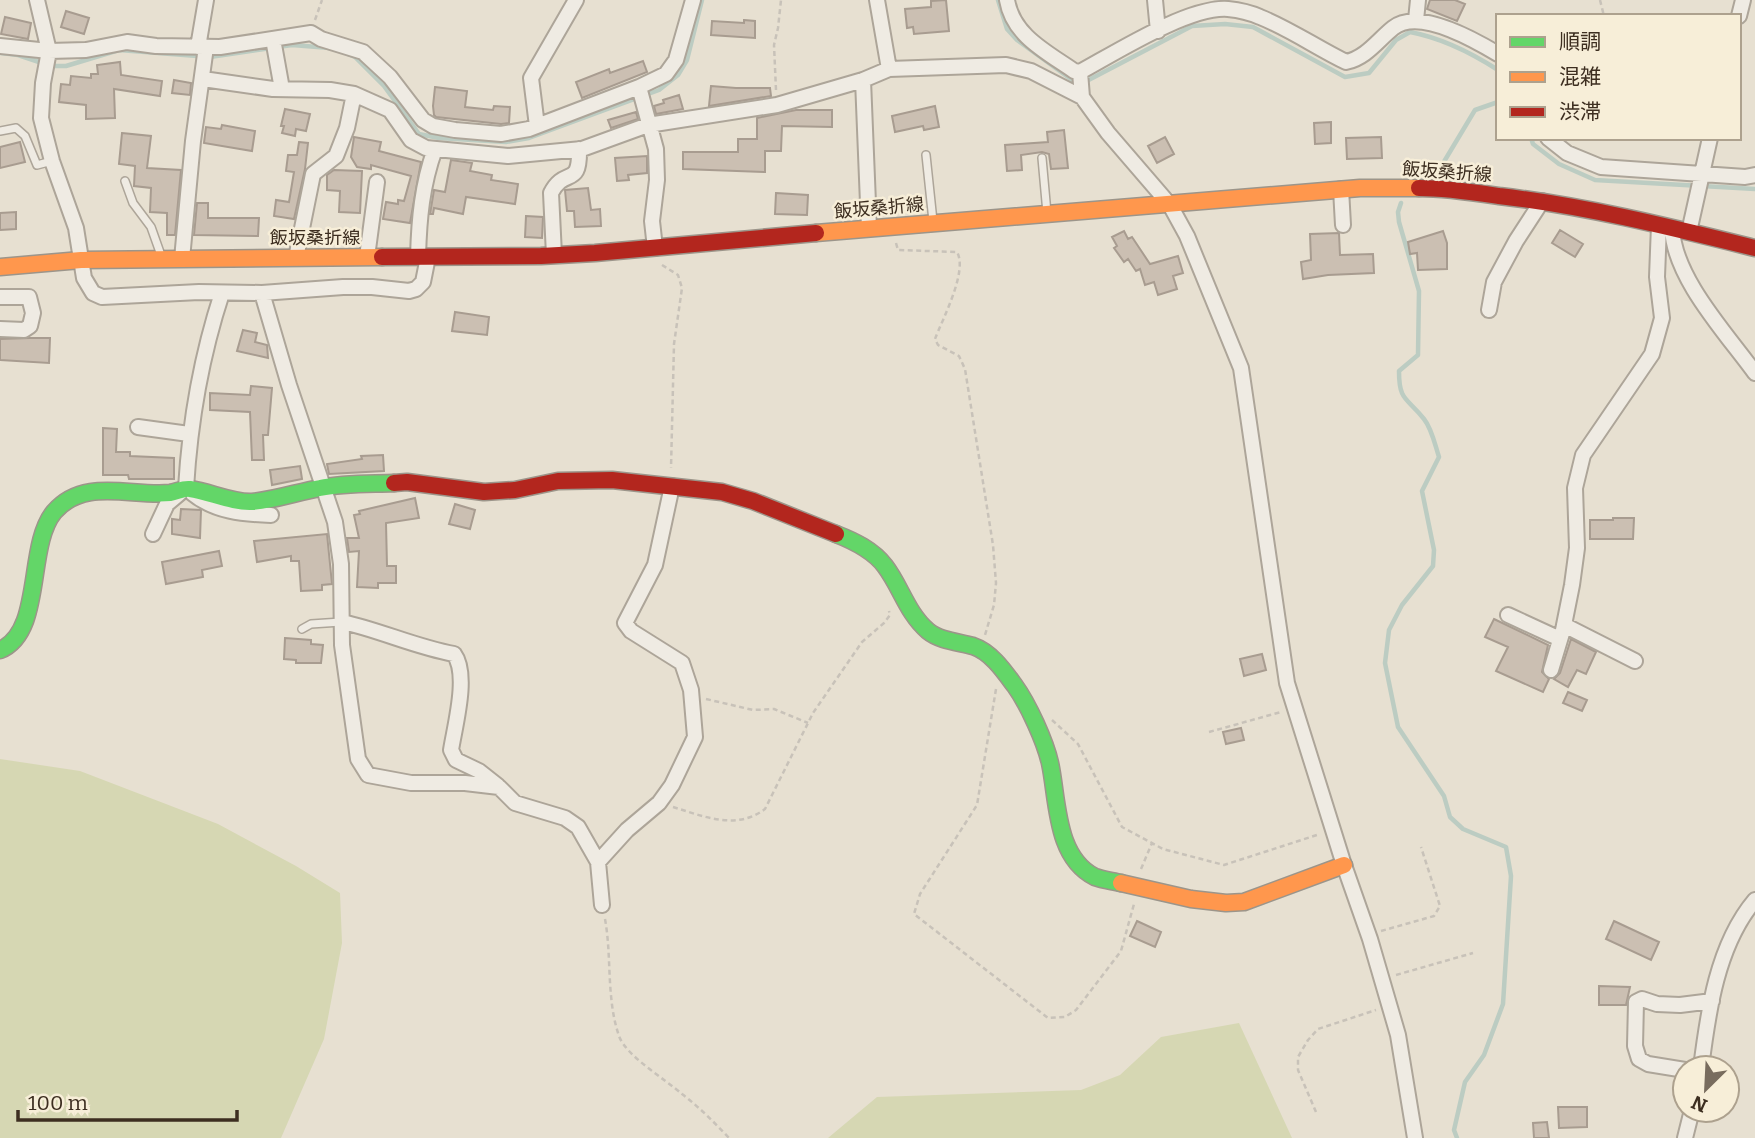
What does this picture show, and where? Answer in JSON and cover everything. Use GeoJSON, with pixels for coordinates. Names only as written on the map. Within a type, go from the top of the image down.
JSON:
{"type":"FeatureCollection","features":[{"type":"Feature","properties":{"kind":"main road","name":"飯坂桑折線"},"geometry":{"type":"LineString","coordinates":[[0,267],[81,260],[554,255],[1340,189],[1437,188],[1542,201],[1622,215],[1755,248]]}},
{"type":"Feature","properties":{"kind":"main road"},"geometry":{"type":"LineString","coordinates":[[0,650],[10,646],[19,636],[27,612],[45,525],[56,510],[90,491],[171,493],[186,488],[251,502],[323,486],[407,482],[484,492],[515,490],[558,481],[612,480],[722,492],[860,545],[879,559],[912,615],[930,633],[990,655],[1004,670],[1028,709],[1049,759],[1063,837],[1082,866],[1096,877],[1191,900],[1226,904],[1244,902],[1344,865]]}},
{"type":"Feature","properties":{"kind":"street"},"geometry":{"type":"LineString","coordinates":[[0,46],[48,61],[127,42],[204,52],[220,47],[274,45],[311,33],[321,39],[363,52],[390,77],[423,120],[430,139],[421,202],[423,282],[416,289],[409,291],[343,287],[262,293],[157,293],[102,298],[93,293],[87,286],[76,228],[52,161],[41,118],[43,83],[48,61],[37,0]]}},
{"type":"Feature","properties":{"kind":"street"},"geometry":{"type":"LineString","coordinates":[[182,258],[193,141],[203,79],[206,0]]}},
{"type":"Feature","properties":{"kind":"street"},"geometry":{"type":"LineString","coordinates":[[537,127],[531,78],[576,0]]}},
{"type":"Feature","properties":{"kind":"street"},"geometry":{"type":"LineString","coordinates":[[203,79],[282,89],[330,90],[354,94],[390,110],[411,140],[501,134],[537,127],[641,94],[666,74],[676,60],[692,0]]}},
{"type":"Feature","properties":{"kind":"street"},"geometry":{"type":"LineString","coordinates":[[877,0],[889,69]]}},
{"type":"Feature","properties":{"kind":"street"},"geometry":{"type":"LineString","coordinates":[[1007,0],[1015,24],[1023,34],[1074,71],[1108,132],[1170,205],[1187,236],[1241,368],[1287,683],[1390,1006],[1398,1035],[1415,1138]]}},
{"type":"Feature","properties":{"kind":"street"},"geometry":{"type":"LineString","coordinates":[[1155,0],[1158,31]]}},
{"type":"Feature","properties":{"kind":"street"},"geometry":{"type":"LineString","coordinates":[[1416,20],[1418,0]]}},
{"type":"Feature","properties":{"kind":"street"},"geometry":{"type":"LineString","coordinates":[[430,139],[508,156],[579,149],[648,125],[777,105],[863,80],[889,69],[1006,65],[1081,84],[1158,31],[1193,15],[1227,9],[1276,24],[1346,62],[1354,61],[1366,53],[1395,27],[1409,19],[1425,21],[1478,42],[1496,53]]}},
{"type":"Feature","properties":{"kind":"street"},"geometry":{"type":"LineString","coordinates":[[274,45],[282,89]]}},
{"type":"Feature","properties":{"kind":"street"},"geometry":{"type":"LineString","coordinates":[[863,80],[869,228]]}},
{"type":"Feature","properties":{"kind":"street"},"geometry":{"type":"LineString","coordinates":[[296,258],[313,174],[336,156],[347,128],[354,94]]}},
{"type":"Feature","properties":{"kind":"street"},"geometry":{"type":"LineString","coordinates":[[641,94],[656,149],[657,180],[652,221],[654,248]]}},
{"type":"Feature","properties":{"kind":"street"},"geometry":{"type":"LineString","coordinates":[[1551,140],[1567,153],[1601,167],[1745,177],[1755,175]]}},
{"type":"Feature","properties":{"kind":"street"},"geometry":{"type":"LineString","coordinates":[[1689,232],[1710,140]]}},
{"type":"Feature","properties":{"kind":"street"},"geometry":{"type":"LineString","coordinates":[[554,255],[551,193],[555,184],[576,173],[579,167],[579,149]]}},
{"type":"Feature","properties":{"kind":"street"},"geometry":{"type":"LineString","coordinates":[[367,257],[377,182]]}},
{"type":"Feature","properties":{"kind":"street"},"geometry":{"type":"LineString","coordinates":[[1340,189],[1343,225]]}},
{"type":"Feature","properties":{"kind":"street"},"geometry":{"type":"LineString","coordinates":[[1489,310],[1494,282],[1542,201]]}},
{"type":"Feature","properties":{"kind":"street"},"geometry":{"type":"LineString","coordinates":[[1665,226],[1687,280],[1755,373]]}},
{"type":"Feature","properties":{"kind":"street"},"geometry":{"type":"LineString","coordinates":[[1550,670],[1562,632],[1577,548],[1575,488],[1583,456],[1652,354],[1662,317],[1657,277],[1665,226]]}},
{"type":"Feature","properties":{"kind":"street"},"geometry":{"type":"LineString","coordinates":[[153,534],[167,504],[186,488],[190,434],[207,339],[222,293]]}},
{"type":"Feature","properties":{"kind":"street"},"geometry":{"type":"LineString","coordinates":[[262,293],[289,386],[335,522],[341,564],[342,645],[358,759],[368,775],[411,783],[464,783],[499,787]]}},
{"type":"Feature","properties":{"kind":"street"},"geometry":{"type":"LineString","coordinates":[[0,297],[29,298],[33,313],[30,326],[24,330],[0,329]]}},
{"type":"Feature","properties":{"kind":"street"},"geometry":{"type":"LineString","coordinates":[[138,427],[190,434]]}},
{"type":"Feature","properties":{"kind":"street"},"geometry":{"type":"LineString","coordinates":[[598,862],[627,830],[659,803],[672,785],[695,737],[691,690],[682,663],[631,631],[625,623],[655,565],[672,486]]}},
{"type":"Feature","properties":{"kind":"street"},"geometry":{"type":"LineString","coordinates":[[186,488],[199,499],[234,514],[271,515]]}},
{"type":"Feature","properties":{"kind":"street"},"geometry":{"type":"LineString","coordinates":[[1508,615],[1562,632],[1635,661]]}},
{"type":"Feature","properties":{"kind":"street"},"geometry":{"type":"LineString","coordinates":[[342,622],[364,626],[432,650],[454,654],[459,661],[461,676],[452,750],[456,760],[479,771],[515,803],[565,818],[578,827],[598,862],[602,905]]}},
{"type":"Feature","properties":{"kind":"street"},"geometry":{"type":"LineString","coordinates":[[1703,1054],[1712,1001],[1729,946],[1744,915],[1755,900]]}},
{"type":"Feature","properties":{"kind":"street"},"geometry":{"type":"LineString","coordinates":[[1671,1068],[1648,1064],[1639,1059],[1635,1046],[1636,1002],[1642,999],[1657,1004],[1680,1005],[1712,1001]]}},
{"type":"Feature","properties":{"kind":"lane"},"geometry":{"type":"LineString","coordinates":[[0,131],[16,128],[25,136],[37,165],[52,161]]}},
{"type":"Feature","properties":{"kind":"lane"},"geometry":{"type":"LineString","coordinates":[[926,155],[933,222]]}},
{"type":"Feature","properties":{"kind":"lane"},"geometry":{"type":"LineString","coordinates":[[1042,158],[1047,214]]}},
{"type":"Feature","properties":{"kind":"lane"},"geometry":{"type":"LineString","coordinates":[[125,181],[132,204],[151,227],[163,259]]}},
{"type":"Feature","properties":{"kind":"lane"},"geometry":{"type":"LineString","coordinates":[[302,629],[311,624],[342,622]]}},
{"type":"Feature","properties":{"kind":"path"},"geometry":{"type":"LineString","coordinates":[[311,33],[321,0]]}},
{"type":"Feature","properties":{"kind":"path"},"geometry":{"type":"LineString","coordinates":[[777,105],[774,45],[781,0]]}},
{"type":"Feature","properties":{"kind":"path"},"geometry":{"type":"LineString","coordinates":[[892,226],[898,250],[957,252],[961,259],[959,277],[935,338],[938,345],[959,356],[965,369],[993,545],[996,583],[981,650]]}},
{"type":"Feature","properties":{"kind":"path"},"geometry":{"type":"LineString","coordinates":[[654,248],[661,265],[678,275],[682,288],[674,344],[672,486]]}},
{"type":"Feature","properties":{"kind":"path"},"geometry":{"type":"LineString","coordinates":[[659,803],[705,819],[733,821],[759,814],[765,809],[807,723],[862,642],[884,624],[890,615],[889,608]]}},
{"type":"Feature","properties":{"kind":"path"},"geometry":{"type":"LineString","coordinates":[[1004,670],[996,686],[978,804],[919,894],[914,914],[1048,1018],[1065,1017],[1076,1010],[1121,951],[1136,886],[1152,844]]}},
{"type":"Feature","properties":{"kind":"path"},"geometry":{"type":"LineString","coordinates":[[692,704],[703,699],[753,710],[774,709],[807,723]]}},
{"type":"Feature","properties":{"kind":"path"},"geometry":{"type":"LineString","coordinates":[[1028,709],[1036,708],[1047,715],[1078,744],[1122,827],[1163,849],[1224,865],[1333,830]]}},
{"type":"Feature","properties":{"kind":"path"},"geometry":{"type":"LineString","coordinates":[[1209,732],[1295,708]]}},
{"type":"Feature","properties":{"kind":"path"},"geometry":{"type":"LineString","coordinates":[[1368,934],[1434,916],[1438,912],[1440,906],[1420,847]]}},
{"type":"Feature","properties":{"kind":"path"},"geometry":{"type":"LineString","coordinates":[[602,905],[610,946],[612,1007],[620,1039],[633,1055],[692,1102],[729,1138]]}},
{"type":"Feature","properties":{"kind":"path"},"geometry":{"type":"LineString","coordinates":[[1382,979],[1473,953]]}},
{"type":"Feature","properties":{"kind":"path"},"geometry":{"type":"LineString","coordinates":[[1316,1112],[1298,1070],[1298,1057],[1308,1040],[1318,1029],[1390,1006]]}},
{"type":"Feature","properties":{"kind":"green space"},"geometry":{"type":"Polygon","coordinates":[[[0,759],[80,771],[218,824],[340,893],[342,943],[324,1039],[281,1138],[0,1138],[0,759]]]}},
{"type":"Feature","properties":{"kind":"green space"},"geometry":{"type":"Polygon","coordinates":[[[1239,1023],[1292,1138],[828,1138],[877,1097],[1081,1090],[1120,1075],[1161,1037],[1239,1023]]]}},
{"type":"Feature","properties":{"kind":"building"},"geometry":{"type":"Polygon","coordinates":[[[946,0],[949,31],[914,34],[913,27],[907,28],[905,9],[931,7],[931,1],[946,0]]]}},
{"type":"Feature","properties":{"kind":"building"},"geometry":{"type":"Polygon","coordinates":[[[1430,0],[1455,0],[1465,4],[1457,21],[1427,9],[1430,0]]]}},
{"type":"Feature","properties":{"kind":"building"},"geometry":{"type":"Polygon","coordinates":[[[66,11],[89,18],[84,34],[61,27],[66,11]]]}},
{"type":"Feature","properties":{"kind":"building"},"geometry":{"type":"Polygon","coordinates":[[[5,17],[31,23],[28,39],[1,34],[5,17]]]}},
{"type":"Feature","properties":{"kind":"building"},"geometry":{"type":"Polygon","coordinates":[[[744,20],[755,21],[755,38],[711,35],[712,21],[744,23],[744,20]]]}},
{"type":"Feature","properties":{"kind":"building"},"geometry":{"type":"Polygon","coordinates":[[[643,61],[647,72],[582,98],[576,82],[609,69],[610,73],[643,61]]]}},
{"type":"Feature","properties":{"kind":"building"},"geometry":{"type":"Polygon","coordinates":[[[120,62],[121,75],[162,81],[160,96],[114,89],[115,118],[86,119],[86,105],[59,102],[61,84],[70,85],[71,76],[91,78],[91,74],[98,74],[97,65],[120,62]]]}},
{"type":"Feature","properties":{"kind":"building"},"geometry":{"type":"Polygon","coordinates":[[[174,80],[191,83],[190,95],[172,93],[174,80]]]}},
{"type":"Feature","properties":{"kind":"building"},"geometry":{"type":"Polygon","coordinates":[[[711,86],[770,88],[771,96],[709,106],[711,86]]]}},
{"type":"Feature","properties":{"kind":"building"},"geometry":{"type":"Polygon","coordinates":[[[435,87],[467,91],[465,107],[493,110],[494,106],[510,107],[509,123],[436,117],[433,106],[435,87]]]}},
{"type":"Feature","properties":{"kind":"building"},"geometry":{"type":"Polygon","coordinates":[[[679,95],[683,109],[656,114],[654,106],[679,95]]]}},
{"type":"Feature","properties":{"kind":"building"},"geometry":{"type":"Polygon","coordinates":[[[935,106],[939,127],[924,130],[923,126],[895,132],[892,116],[935,106]]]}},
{"type":"Feature","properties":{"kind":"building"},"geometry":{"type":"Polygon","coordinates":[[[285,109],[310,114],[306,131],[296,129],[295,136],[282,133],[285,109]]]}},
{"type":"Feature","properties":{"kind":"building"},"geometry":{"type":"Polygon","coordinates":[[[796,110],[832,110],[832,127],[782,126],[781,151],[765,151],[765,172],[683,169],[683,152],[738,152],[738,139],[757,139],[757,118],[796,110]]]}},
{"type":"Feature","properties":{"kind":"building"},"geometry":{"type":"Polygon","coordinates":[[[636,112],[638,119],[611,128],[608,120],[636,112]]]}},
{"type":"Feature","properties":{"kind":"building"},"geometry":{"type":"Polygon","coordinates":[[[1331,122],[1331,143],[1315,144],[1314,123],[1331,122]]]}},
{"type":"Feature","properties":{"kind":"building"},"geometry":{"type":"Polygon","coordinates":[[[222,125],[255,131],[252,151],[204,143],[206,127],[221,129],[222,125]]]}},
{"type":"Feature","properties":{"kind":"building"},"geometry":{"type":"Polygon","coordinates":[[[1064,130],[1068,168],[1051,169],[1049,154],[1042,152],[1021,155],[1022,170],[1007,171],[1005,145],[1048,142],[1047,132],[1064,130]]]}},
{"type":"Feature","properties":{"kind":"building"},"geometry":{"type":"Polygon","coordinates":[[[122,133],[151,136],[147,168],[181,170],[175,235],[167,235],[167,213],[150,212],[151,188],[134,186],[135,166],[119,164],[122,133]]]}},
{"type":"Feature","properties":{"kind":"building"},"geometry":{"type":"Polygon","coordinates":[[[354,137],[381,142],[379,151],[421,162],[410,223],[383,219],[386,202],[398,204],[398,200],[404,201],[411,176],[371,165],[371,169],[357,167],[351,157],[354,137]]]}},
{"type":"Feature","properties":{"kind":"building"},"geometry":{"type":"Polygon","coordinates":[[[1165,137],[1174,154],[1157,163],[1148,146],[1165,137]]]}},
{"type":"Feature","properties":{"kind":"building"},"geometry":{"type":"Polygon","coordinates":[[[1381,137],[1382,158],[1347,159],[1346,138],[1381,137]]]}},
{"type":"Feature","properties":{"kind":"building"},"geometry":{"type":"Polygon","coordinates":[[[20,142],[25,162],[0,168],[0,147],[20,142]]]}},
{"type":"Feature","properties":{"kind":"building"},"geometry":{"type":"Polygon","coordinates":[[[299,142],[308,143],[294,219],[274,216],[276,200],[289,202],[294,172],[286,171],[288,155],[297,155],[299,142]]]}},
{"type":"Feature","properties":{"kind":"building"},"geometry":{"type":"Polygon","coordinates":[[[647,156],[647,173],[628,175],[629,180],[617,181],[615,158],[647,156]]]}},
{"type":"Feature","properties":{"kind":"building"},"geometry":{"type":"Polygon","coordinates":[[[451,160],[472,163],[470,171],[492,175],[491,180],[518,184],[515,204],[466,197],[463,214],[434,208],[433,214],[430,214],[434,190],[445,192],[451,160]]]}},
{"type":"Feature","properties":{"kind":"building"},"geometry":{"type":"Polygon","coordinates":[[[334,170],[362,171],[360,213],[339,212],[340,191],[327,190],[327,175],[334,170]]]}},
{"type":"Feature","properties":{"kind":"building"},"geometry":{"type":"Polygon","coordinates":[[[588,188],[591,210],[600,209],[601,226],[575,227],[574,211],[567,211],[565,190],[588,188]]]}},
{"type":"Feature","properties":{"kind":"building"},"geometry":{"type":"Polygon","coordinates":[[[776,193],[808,195],[807,215],[775,214],[776,193]]]}},
{"type":"Feature","properties":{"kind":"building"},"geometry":{"type":"Polygon","coordinates":[[[197,203],[208,203],[208,218],[259,218],[258,236],[194,235],[197,203]]]}},
{"type":"Feature","properties":{"kind":"building"},"geometry":{"type":"Polygon","coordinates":[[[16,212],[16,229],[0,230],[0,213],[16,212]]]}},
{"type":"Feature","properties":{"kind":"building"},"geometry":{"type":"Polygon","coordinates":[[[526,216],[543,217],[542,238],[525,237],[526,216]]]}},
{"type":"Feature","properties":{"kind":"building"},"geometry":{"type":"Polygon","coordinates":[[[1560,230],[1583,244],[1575,257],[1552,243],[1560,230]]]}},
{"type":"Feature","properties":{"kind":"building"},"geometry":{"type":"Polygon","coordinates":[[[1124,231],[1128,239],[1132,237],[1150,264],[1178,256],[1183,273],[1173,276],[1177,289],[1158,295],[1154,282],[1145,285],[1140,269],[1136,271],[1128,259],[1124,262],[1114,248],[1117,246],[1112,237],[1124,231]]]}},
{"type":"Feature","properties":{"kind":"building"},"geometry":{"type":"Polygon","coordinates":[[[1443,231],[1447,243],[1447,269],[1418,270],[1417,253],[1410,254],[1408,242],[1443,231]]]}},
{"type":"Feature","properties":{"kind":"building"},"geometry":{"type":"Polygon","coordinates":[[[1339,233],[1340,255],[1373,254],[1374,273],[1303,279],[1301,262],[1311,260],[1310,234],[1339,233]]]}},
{"type":"Feature","properties":{"kind":"building"},"geometry":{"type":"Polygon","coordinates":[[[455,312],[489,317],[487,335],[452,331],[455,312]]]}},
{"type":"Feature","properties":{"kind":"building"},"geometry":{"type":"Polygon","coordinates":[[[243,330],[257,333],[255,342],[267,345],[268,358],[237,351],[243,330]]]}},
{"type":"Feature","properties":{"kind":"building"},"geometry":{"type":"Polygon","coordinates":[[[50,338],[49,363],[0,360],[0,339],[50,338]]]}},
{"type":"Feature","properties":{"kind":"building"},"geometry":{"type":"Polygon","coordinates":[[[251,386],[272,388],[268,435],[263,435],[264,460],[252,460],[250,412],[210,410],[210,393],[250,395],[251,386]]]}},
{"type":"Feature","properties":{"kind":"building"},"geometry":{"type":"Polygon","coordinates":[[[103,428],[117,429],[116,452],[130,452],[130,456],[174,458],[174,479],[129,479],[128,475],[103,475],[103,428]]]}},
{"type":"Feature","properties":{"kind":"building"},"geometry":{"type":"Polygon","coordinates":[[[383,455],[384,471],[329,474],[327,464],[362,459],[361,456],[383,455]]]}},
{"type":"Feature","properties":{"kind":"building"},"geometry":{"type":"Polygon","coordinates":[[[300,466],[302,479],[272,485],[270,470],[300,466]]]}},
{"type":"Feature","properties":{"kind":"building"},"geometry":{"type":"Polygon","coordinates":[[[415,498],[419,518],[386,523],[387,566],[396,566],[396,583],[378,583],[378,588],[357,587],[359,551],[349,552],[347,538],[359,538],[354,515],[360,514],[359,511],[415,498]]]}},
{"type":"Feature","properties":{"kind":"building"},"geometry":{"type":"Polygon","coordinates":[[[455,504],[475,510],[470,529],[449,524],[455,504]]]}},
{"type":"Feature","properties":{"kind":"building"},"geometry":{"type":"Polygon","coordinates":[[[181,509],[201,510],[200,538],[172,534],[172,519],[180,520],[181,509]]]}},
{"type":"Feature","properties":{"kind":"building"},"geometry":{"type":"Polygon","coordinates":[[[1634,518],[1633,539],[1590,539],[1590,520],[1634,518]]]}},
{"type":"Feature","properties":{"kind":"building"},"geometry":{"type":"Polygon","coordinates":[[[327,534],[332,584],[322,585],[322,590],[301,591],[299,561],[291,561],[291,556],[257,562],[254,541],[327,534]]]}},
{"type":"Feature","properties":{"kind":"building"},"geometry":{"type":"Polygon","coordinates":[[[219,551],[222,566],[202,570],[203,577],[166,584],[162,562],[219,551]]]}},
{"type":"Feature","properties":{"kind":"building"},"geometry":{"type":"Polygon","coordinates":[[[1494,619],[1548,645],[1542,672],[1549,679],[1543,692],[1496,671],[1508,647],[1485,637],[1494,619]]]}},
{"type":"Feature","properties":{"kind":"building"},"geometry":{"type":"Polygon","coordinates":[[[285,638],[311,640],[311,644],[323,645],[321,663],[296,663],[296,660],[284,659],[285,638]]]}},
{"type":"Feature","properties":{"kind":"building"},"geometry":{"type":"Polygon","coordinates":[[[1571,639],[1596,652],[1586,674],[1577,670],[1568,687],[1554,679],[1560,673],[1571,639]]]}},
{"type":"Feature","properties":{"kind":"building"},"geometry":{"type":"Polygon","coordinates":[[[1262,654],[1266,670],[1244,676],[1240,659],[1262,654]]]}},
{"type":"Feature","properties":{"kind":"building"},"geometry":{"type":"Polygon","coordinates":[[[1568,692],[1587,700],[1582,711],[1563,703],[1568,692]]]}},
{"type":"Feature","properties":{"kind":"building"},"geometry":{"type":"Polygon","coordinates":[[[1241,728],[1244,740],[1226,744],[1223,732],[1241,728]]]}},
{"type":"Feature","properties":{"kind":"building"},"geometry":{"type":"Polygon","coordinates":[[[1137,921],[1161,932],[1155,947],[1130,936],[1137,921]]]}},
{"type":"Feature","properties":{"kind":"building"},"geometry":{"type":"Polygon","coordinates":[[[1614,921],[1659,942],[1651,960],[1606,939],[1614,921]]]}},
{"type":"Feature","properties":{"kind":"building"},"geometry":{"type":"Polygon","coordinates":[[[1599,986],[1630,987],[1626,1005],[1599,1005],[1599,986]]]}},
{"type":"Feature","properties":{"kind":"building"},"geometry":{"type":"Polygon","coordinates":[[[1558,1107],[1587,1107],[1587,1127],[1559,1128],[1558,1107]]]}},
{"type":"Feature","properties":{"kind":"building"},"geometry":{"type":"Polygon","coordinates":[[[1547,1122],[1549,1138],[1534,1138],[1533,1123],[1547,1122]]]}},
{"type":"Feature","properties":{"kind":"waterway"},"geometry":{"type":"LineString","coordinates":[[348,54],[355,57],[384,86],[419,134],[439,138],[506,142],[529,138],[659,90],[678,75],[687,60],[702,0]]}},
{"type":"Feature","properties":{"kind":"waterway"},"geometry":{"type":"LineString","coordinates":[[998,0],[1007,29],[1017,40],[1079,85],[1192,26],[1225,24],[1253,27],[1345,77],[1369,73],[1396,40],[1410,32],[1456,46],[1496,69]]}},
{"type":"Feature","properties":{"kind":"waterway"},"geometry":{"type":"LineString","coordinates":[[1,53],[18,55],[51,66],[66,66],[119,50],[210,57],[292,45],[330,48]]}},
{"type":"Feature","properties":{"kind":"waterway"},"geometry":{"type":"LineString","coordinates":[[1442,165],[1475,110],[1496,103]]}},
{"type":"Feature","properties":{"kind":"waterway"},"geometry":{"type":"LineString","coordinates":[[1532,140],[1533,144],[1559,164],[1595,180],[1755,189]]}},
{"type":"Feature","properties":{"kind":"waterway"},"geometry":{"type":"LineString","coordinates":[[1401,203],[1399,222],[1419,291],[1418,355],[1399,371],[1399,381],[1402,394],[1429,427],[1439,457],[1422,491],[1434,550],[1433,566],[1402,605],[1389,630],[1385,663],[1398,727],[1444,796],[1450,817],[1463,829],[1506,847],[1511,876],[1503,1004],[1484,1055],[1465,1082],[1454,1130],[1457,1138]]}},
{"type":"Feature","properties":{"kind":"traffic: fast"},"geometry":{"type":"LineString","coordinates":[[0,650],[14,640],[23,626],[45,527],[54,512],[66,501],[79,495],[109,491],[155,494],[187,489],[252,502],[329,486],[394,483]]}},
{"type":"Feature","properties":{"kind":"traffic: fast"},"geometry":{"type":"LineString","coordinates":[[836,534],[863,547],[880,560],[891,574],[909,608],[928,631],[944,639],[980,649],[1002,668],[1025,703],[1044,744],[1050,763],[1060,826],[1072,856],[1082,868],[1095,877],[1121,883]]}},
{"type":"Feature","properties":{"kind":"traffic: slow"},"geometry":{"type":"LineString","coordinates":[[816,233],[1360,188],[1419,188]]}},
{"type":"Feature","properties":{"kind":"traffic: slow"},"geometry":{"type":"LineString","coordinates":[[0,267],[81,260],[382,257]]}},
{"type":"Feature","properties":{"kind":"traffic: slow"},"geometry":{"type":"LineString","coordinates":[[1121,883],[1191,899],[1244,902],[1344,865]]}},
{"type":"Feature","properties":{"kind":"traffic: jam"},"geometry":{"type":"LineString","coordinates":[[1419,188],[1459,190],[1564,205],[1755,248]]}},
{"type":"Feature","properties":{"kind":"traffic: jam"},"geometry":{"type":"LineString","coordinates":[[382,257],[541,256],[816,233]]}},
{"type":"Feature","properties":{"kind":"traffic: jam"},"geometry":{"type":"LineString","coordinates":[[394,483],[407,482],[484,492],[515,490],[558,481],[612,480],[722,492],[753,501],[836,534]]}}]}
